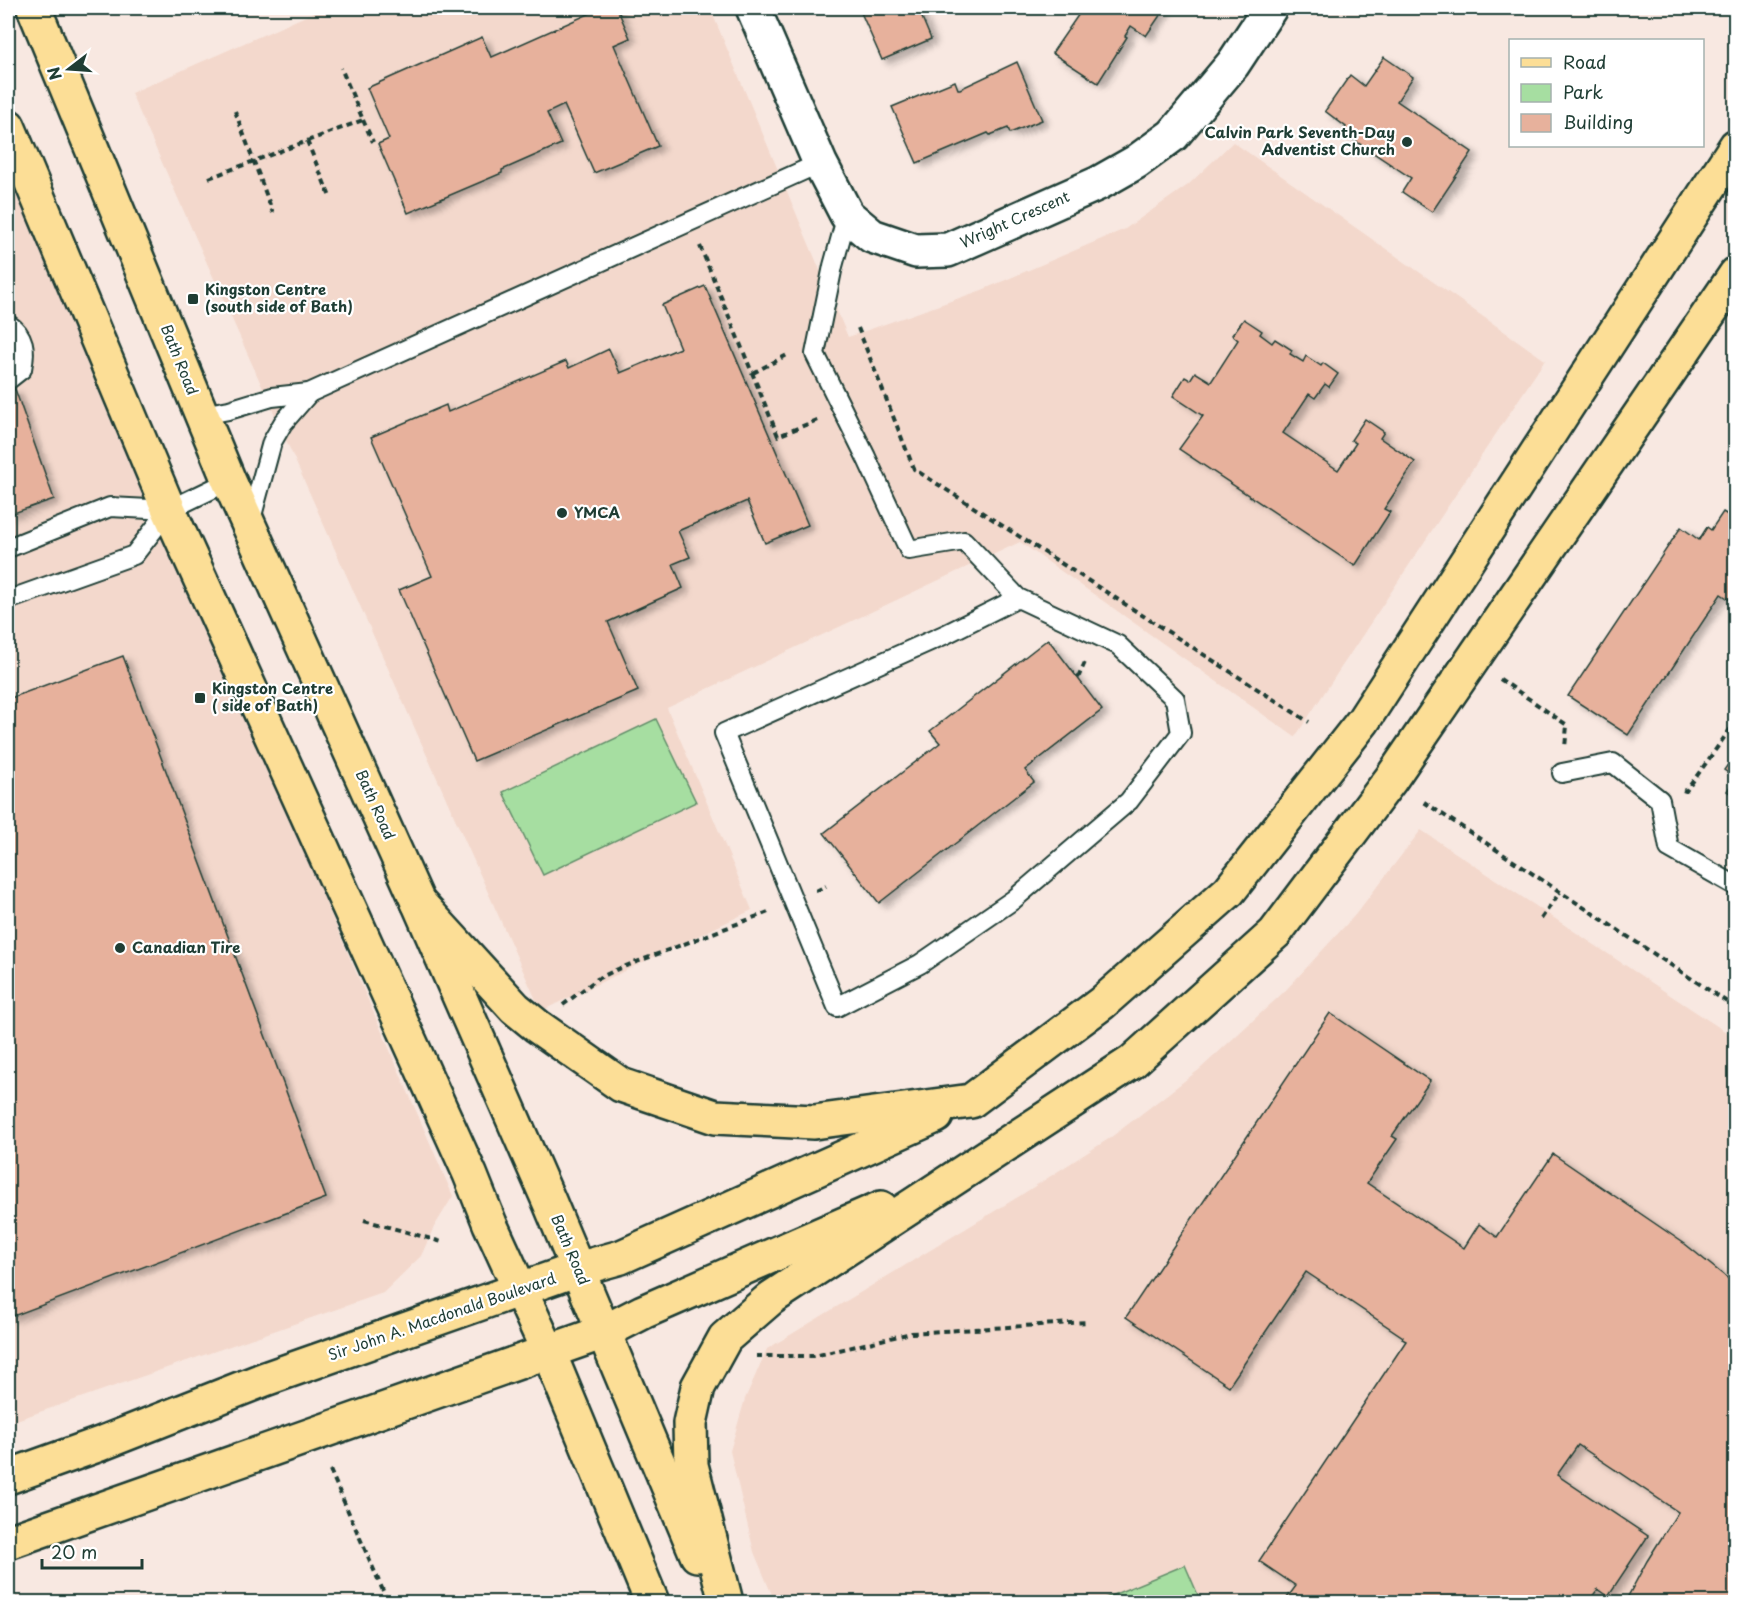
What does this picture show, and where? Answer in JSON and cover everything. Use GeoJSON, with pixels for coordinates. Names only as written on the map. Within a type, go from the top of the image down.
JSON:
{"type":"FeatureCollection","features":[{"type":"Feature","properties":{"kind":"main road","name":"Bath Road"},"geometry":{"type":"LineString","coordinates":[[34,8],[229,481],[418,903],[578,1269],[717,1602]]}},
{"type":"Feature","properties":{"kind":"main road"},"geometry":{"type":"LineString","coordinates":[[8,126],[169,510],[521,1289],[652,1602]]}},
{"type":"Feature","properties":{"kind":"main road","name":"Sir John A. Macdonald Boulevard"},"geometry":{"type":"LineString","coordinates":[[8,1477],[100,1444],[265,1379],[578,1269],[621,1257],[971,1101],[1102,1003],[1229,891],[1362,721],[1736,146]]}},
{"type":"Feature","properties":{"kind":"main road"},"geometry":{"type":"LineString","coordinates":[[726,1602],[692,1465],[690,1424],[698,1386],[725,1338],[771,1298],[1132,1062],[1275,933],[1391,779],[1736,274]]}},
{"type":"Feature","properties":{"kind":"main road"},"geometry":{"type":"LineString","coordinates":[[418,903],[515,1008],[621,1085],[715,1117],[814,1122],[971,1101]]}},
{"type":"Feature","properties":{"kind":"main road"},"geometry":{"type":"LineString","coordinates":[[8,1542],[604,1332],[643,1312],[968,1170]]}},
{"type":"Feature","properties":{"kind":"street","name":"Wright Crescent"},"geometry":{"type":"LineString","coordinates":[[753,8],[820,163],[847,215],[872,236],[916,251],[948,250],[1099,183],[1136,162],[1173,135],[1233,64],[1270,8]]}},
{"type":"Feature","properties":{"kind":"lane"},"geometry":{"type":"LineString","coordinates":[[202,415],[272,397],[309,393],[820,163]]}},
{"type":"Feature","properties":{"kind":"lane"},"geometry":{"type":"LineString","coordinates":[[847,215],[833,266],[814,354],[909,550],[964,541],[1018,598],[1118,645],[1176,699],[1181,733],[1129,801],[1013,900],[920,964],[837,1007],[724,733],[946,634],[1018,598]]}},
{"type":"Feature","properties":{"kind":"lane"},"geometry":{"type":"LineString","coordinates":[[8,324],[17,330],[23,343],[24,357],[22,369],[8,380]]}},
{"type":"Feature","properties":{"kind":"lane"},"geometry":{"type":"LineString","coordinates":[[249,526],[273,442],[283,423],[309,393]]}},
{"type":"Feature","properties":{"kind":"lane"},"geometry":{"type":"LineString","coordinates":[[8,600],[134,555],[169,510],[229,481]]}},
{"type":"Feature","properties":{"kind":"lane"},"geometry":{"type":"LineString","coordinates":[[8,548],[110,507],[169,510]]}},
{"type":"Feature","properties":{"kind":"lane"},"geometry":{"type":"LineString","coordinates":[[1562,773],[1613,763],[1660,800],[1669,848],[1736,886]]}},
{"type":"Feature","properties":{"kind":"path"},"geometry":{"type":"LineString","coordinates":[[341,68],[374,142]]}},
{"type":"Feature","properties":{"kind":"path"},"geometry":{"type":"LineString","coordinates":[[235,111],[273,213]]}},
{"type":"Feature","properties":{"kind":"path"},"geometry":{"type":"LineString","coordinates":[[209,178],[363,120]]}},
{"type":"Feature","properties":{"kind":"path"},"geometry":{"type":"LineString","coordinates":[[308,141],[330,197]]}},
{"type":"Feature","properties":{"kind":"path"},"geometry":{"type":"LineString","coordinates":[[691,222],[778,436],[842,410]]}},
{"type":"Feature","properties":{"kind":"path"},"geometry":{"type":"LineString","coordinates":[[858,328],[914,469],[1309,722]]}},
{"type":"Feature","properties":{"kind":"path"},"geometry":{"type":"LineString","coordinates":[[753,373],[817,339]]}},
{"type":"Feature","properties":{"kind":"path"},"geometry":{"type":"LineString","coordinates":[[1500,679],[1567,724],[1562,773]]}},
{"type":"Feature","properties":{"kind":"path"},"geometry":{"type":"LineString","coordinates":[[1660,800],[1672,782],[1686,791],[1736,721]]}},
{"type":"Feature","properties":{"kind":"path"},"geometry":{"type":"LineString","coordinates":[[1424,802],[1736,1008]]}},
{"type":"Feature","properties":{"kind":"path"},"geometry":{"type":"LineString","coordinates":[[558,1010],[597,979],[618,969],[793,902],[826,886]]}},
{"type":"Feature","properties":{"kind":"path"},"geometry":{"type":"LineString","coordinates":[[1541,919],[1560,892]]}},
{"type":"Feature","properties":{"kind":"path"},"geometry":{"type":"LineString","coordinates":[[364,1220],[442,1242]]}},
{"type":"Feature","properties":{"kind":"path"},"geometry":{"type":"LineString","coordinates":[[756,1356],[814,1356],[911,1334],[1088,1322]]}},
{"type":"Feature","properties":{"kind":"path"},"geometry":{"type":"LineString","coordinates":[[330,1470],[388,1602]]}},
{"type":"Feature","properties":{"kind":"shaded area"},"geometry":{"type":"Polygon","coordinates":[[[324,8],[710,8],[848,337],[982,290],[1125,229],[1188,185],[1233,142],[1545,360],[1295,737],[1020,542],[667,708],[752,910],[541,1011],[131,93],[324,8]]]}},
{"type":"Feature","properties":{"kind":"shaded area"},"geometry":{"type":"Polygon","coordinates":[[[8,168],[453,1196],[434,1227],[421,1256],[383,1293],[8,1423],[8,168]]]}},
{"type":"Feature","properties":{"kind":"shaded area"},"geometry":{"type":"Polygon","coordinates":[[[1421,830],[1735,1038],[1735,1602],[775,1602],[754,1552],[730,1451],[745,1399],[767,1349],[1018,1197],[1110,1138],[1200,1069],[1285,991],[1355,915],[1421,830]]]}},
{"type":"Feature","properties":{"kind":"green space"},"geometry":{"type":"Polygon","coordinates":[[[656,719],[696,802],[543,875],[503,792],[656,719]]]}},
{"type":"Feature","properties":{"kind":"green space"},"geometry":{"type":"Polygon","coordinates":[[[1185,1565],[1201,1602],[1096,1602],[1185,1565]]]}},
{"type":"Feature","properties":{"kind":"building"},"geometry":{"type":"Polygon","coordinates":[[[602,8],[617,8],[630,38],[614,45],[658,146],[594,173],[564,105],[547,113],[561,144],[502,170],[502,173],[408,213],[378,144],[389,139],[367,88],[482,37],[492,57],[602,8]]]}},
{"type":"Feature","properties":{"kind":"building"},"geometry":{"type":"Polygon","coordinates":[[[859,8],[918,8],[931,39],[882,60],[859,8]]]}},
{"type":"Feature","properties":{"kind":"building"},"geometry":{"type":"Polygon","coordinates":[[[1083,8],[1165,8],[1146,36],[1131,26],[1125,36],[1127,37],[1098,83],[1052,53],[1083,8]]]}},
{"type":"Feature","properties":{"kind":"building","name":"Calvin Park Seventh-Day Adventist Church"},"geometry":{"type":"Polygon","coordinates":[[[1384,57],[1413,77],[1397,101],[1472,152],[1432,212],[1402,192],[1411,178],[1342,132],[1346,127],[1325,111],[1350,75],[1364,86],[1384,57]]]}},
{"type":"Feature","properties":{"kind":"building"},"geometry":{"type":"Polygon","coordinates":[[[1017,62],[1042,120],[1010,133],[1008,128],[990,135],[988,133],[917,163],[892,107],[955,81],[960,89],[1017,62]]]}},
{"type":"Feature","properties":{"kind":"building","name":"YMCA"},"geometry":{"type":"Polygon","coordinates":[[[705,286],[808,525],[765,543],[747,501],[678,531],[690,557],[673,564],[683,588],[608,622],[638,691],[474,761],[399,590],[432,576],[371,437],[446,405],[448,412],[566,361],[569,368],[609,349],[620,373],[680,348],[662,305],[705,286]]]}},
{"type":"Feature","properties":{"kind":"building"},"geometry":{"type":"Polygon","coordinates":[[[1244,319],[1262,331],[1260,334],[1272,343],[1275,339],[1292,350],[1290,354],[1303,362],[1306,356],[1321,366],[1323,363],[1338,374],[1329,387],[1325,384],[1315,398],[1309,394],[1283,433],[1338,470],[1356,443],[1351,440],[1365,419],[1384,432],[1380,438],[1415,462],[1384,509],[1390,512],[1355,566],[1179,449],[1203,416],[1173,396],[1185,377],[1190,380],[1195,372],[1211,382],[1238,340],[1232,335],[1244,319]]]}},
{"type":"Feature","properties":{"kind":"building"},"geometry":{"type":"Polygon","coordinates":[[[15,389],[54,499],[8,515],[8,392],[15,389]]]}},
{"type":"Feature","properties":{"kind":"building"},"geometry":{"type":"Polygon","coordinates":[[[1723,512],[1736,520],[1736,604],[1721,594],[1628,735],[1568,696],[1681,527],[1699,540],[1707,527],[1711,530],[1723,512]]]}},
{"type":"Feature","properties":{"kind":"building"},"geometry":{"type":"Polygon","coordinates":[[[1048,639],[1102,710],[1025,770],[1034,782],[879,903],[824,833],[940,743],[930,731],[1048,639]]]}},
{"type":"Feature","properties":{"kind":"building","name":"Canadian Tire"},"geometry":{"type":"Polygon","coordinates":[[[123,656],[326,1198],[8,1318],[8,699],[123,656]]]}},
{"type":"Feature","properties":{"kind":"building"},"geometry":{"type":"Polygon","coordinates":[[[1736,753],[1736,778],[1724,770],[1736,753]]]}},
{"type":"Feature","properties":{"kind":"building"},"geometry":{"type":"Polygon","coordinates":[[[1736,778],[1736,797],[1727,791],[1736,778]]]}},
{"type":"Feature","properties":{"kind":"building"},"geometry":{"type":"Polygon","coordinates":[[[1330,1013],[1430,1081],[1392,1136],[1397,1139],[1367,1183],[1464,1248],[1479,1224],[1497,1237],[1553,1154],[1685,1244],[1736,1285],[1736,1602],[1625,1602],[1647,1561],[1678,1512],[1578,1445],[1557,1475],[1648,1536],[1608,1596],[1598,1589],[1588,1602],[1284,1602],[1296,1586],[1259,1561],[1406,1341],[1306,1272],[1229,1386],[1126,1317],[1330,1013]]]}},
{"type":"Feature","properties":{"kind":"place","name":"Calvin Park Seventh-Day Adventist Church"},"geometry":{"type":"Point","coordinates":[1407,142]}},
{"type":"Feature","properties":{"kind":"place","name":"Kingston Centre (south side of Bath)"},"geometry":{"type":"Point","coordinates":[193,299]}},
{"type":"Feature","properties":{"kind":"place","name":"YMCA"},"geometry":{"type":"Point","coordinates":[562,513]}},
{"type":"Feature","properties":{"kind":"place","name":"Kingston Centre ( side of Bath)"},"geometry":{"type":"Point","coordinates":[200,698]}},
{"type":"Feature","properties":{"kind":"place","name":"Canadian Tire"},"geometry":{"type":"Point","coordinates":[120,948]}}]}
